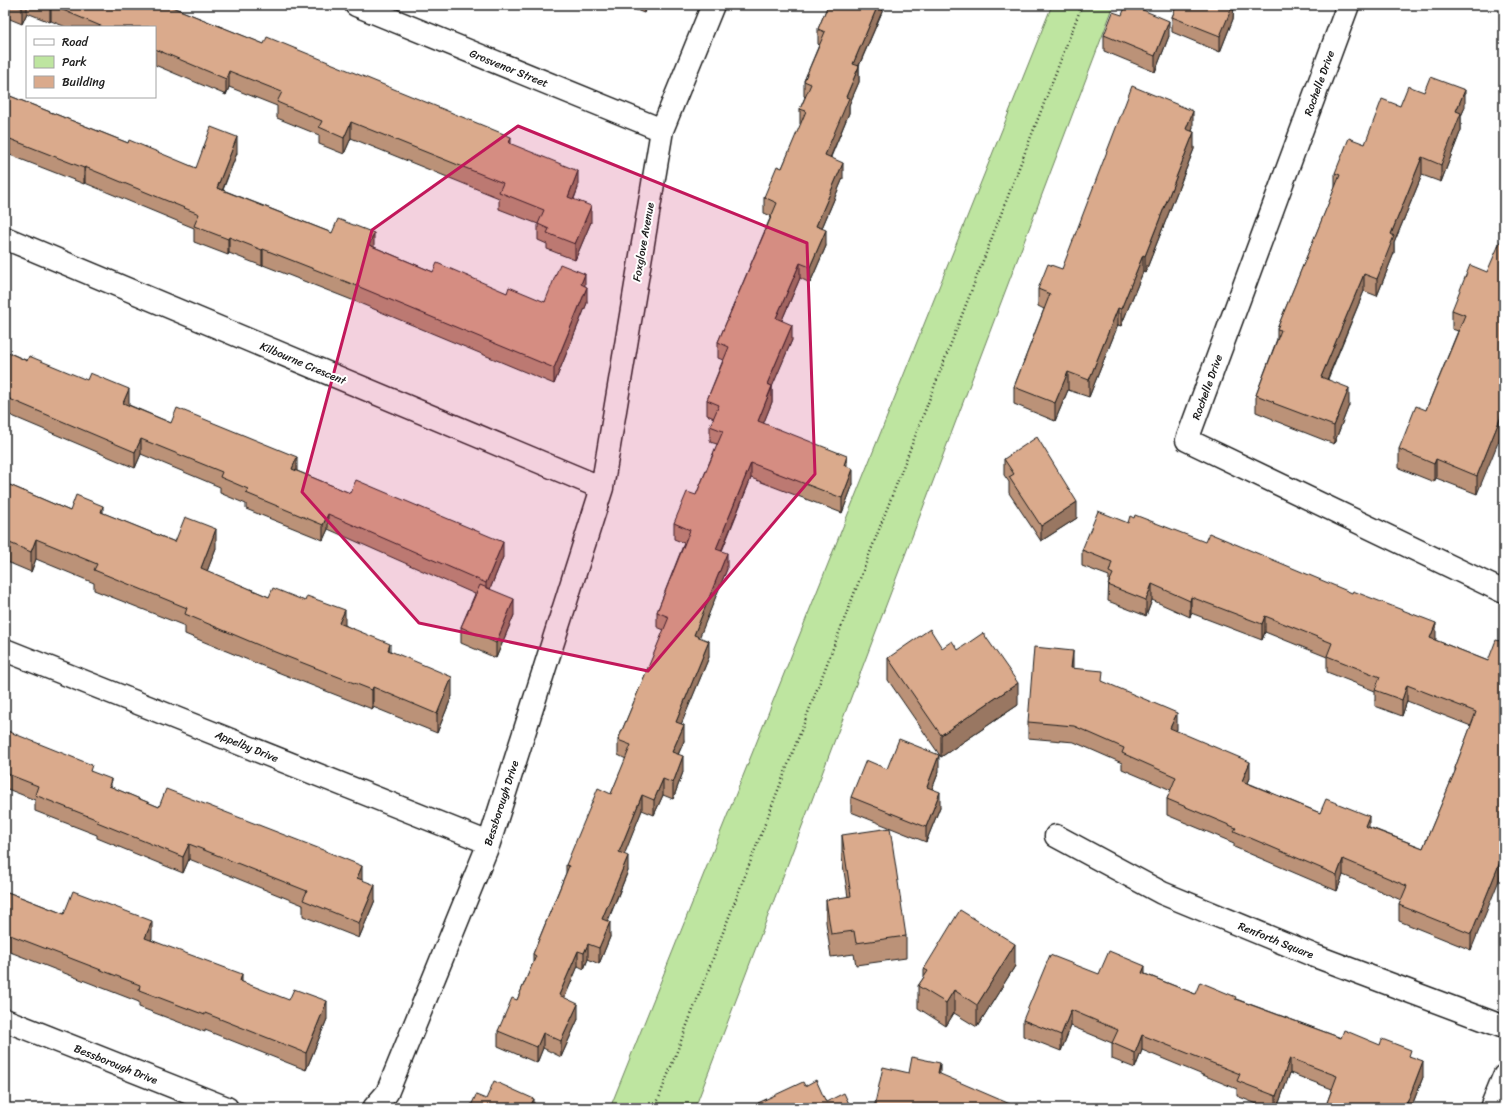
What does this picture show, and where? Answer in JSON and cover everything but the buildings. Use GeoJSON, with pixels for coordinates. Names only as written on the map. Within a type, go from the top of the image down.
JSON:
{"type":"FeatureCollection","features":[{"type":"Feature","properties":{"kind":"street","name":"Grosvenor Street"},"geometry":{"type":"LineString","coordinates":[[356,5],[662,130]]}},
{"type":"Feature","properties":{"kind":"street","name":"Foxglove Avenue"},"geometry":{"type":"LineString","coordinates":[[602,488],[662,130],[713,5]]}},
{"type":"Feature","properties":{"kind":"street","name":"Rochelle Drive"},"geometry":{"type":"LineString","coordinates":[[1348,5],[1187,440],[1504,592]]}},
{"type":"Feature","properties":{"kind":"street","name":"Kilbourne Crescent"},"geometry":{"type":"LineString","coordinates":[[5,238],[602,488]]}},
{"type":"Feature","properties":{"kind":"street","name":"Bessborough Drive"},"geometry":{"type":"LineString","coordinates":[[374,1108],[387,1093],[489,843],[602,488]]}},
{"type":"Feature","properties":{"kind":"street","name":"Appelby Drive"},"geometry":{"type":"LineString","coordinates":[[5,650],[489,843]]}},
{"type":"Feature","properties":{"kind":"street","name":"Renforth Square"},"geometry":{"type":"LineString","coordinates":[[1056,836],[1162,893],[1315,956],[1504,1027]]}},
{"type":"Feature","properties":{"kind":"street","name":"Bessborough Drive"},"geometry":{"type":"LineString","coordinates":[[5,1020],[227,1108]]}},
{"type":"Feature","properties":{"kind":"street"},"geometry":{"type":"LineString","coordinates":[[1491,1108],[1504,1076]]}},
{"type":"Feature","properties":{"kind":"path"},"geometry":{"type":"LineString","coordinates":[[655,1108],[1082,5]]}},
{"type":"Feature","properties":{"kind":"highlighted area"},"geometry":{"type":"Polygon","coordinates":[[[518,126],[807,243],[815,474],[648,671],[419,623],[302,492],[372,230],[518,126]]]}},
{"type":"Feature","properties":{"kind":"green space"},"geometry":{"type":"Polygon","coordinates":[[[1052,5],[1114,5],[695,1108],[610,1108],[1052,5]]]}}]}
